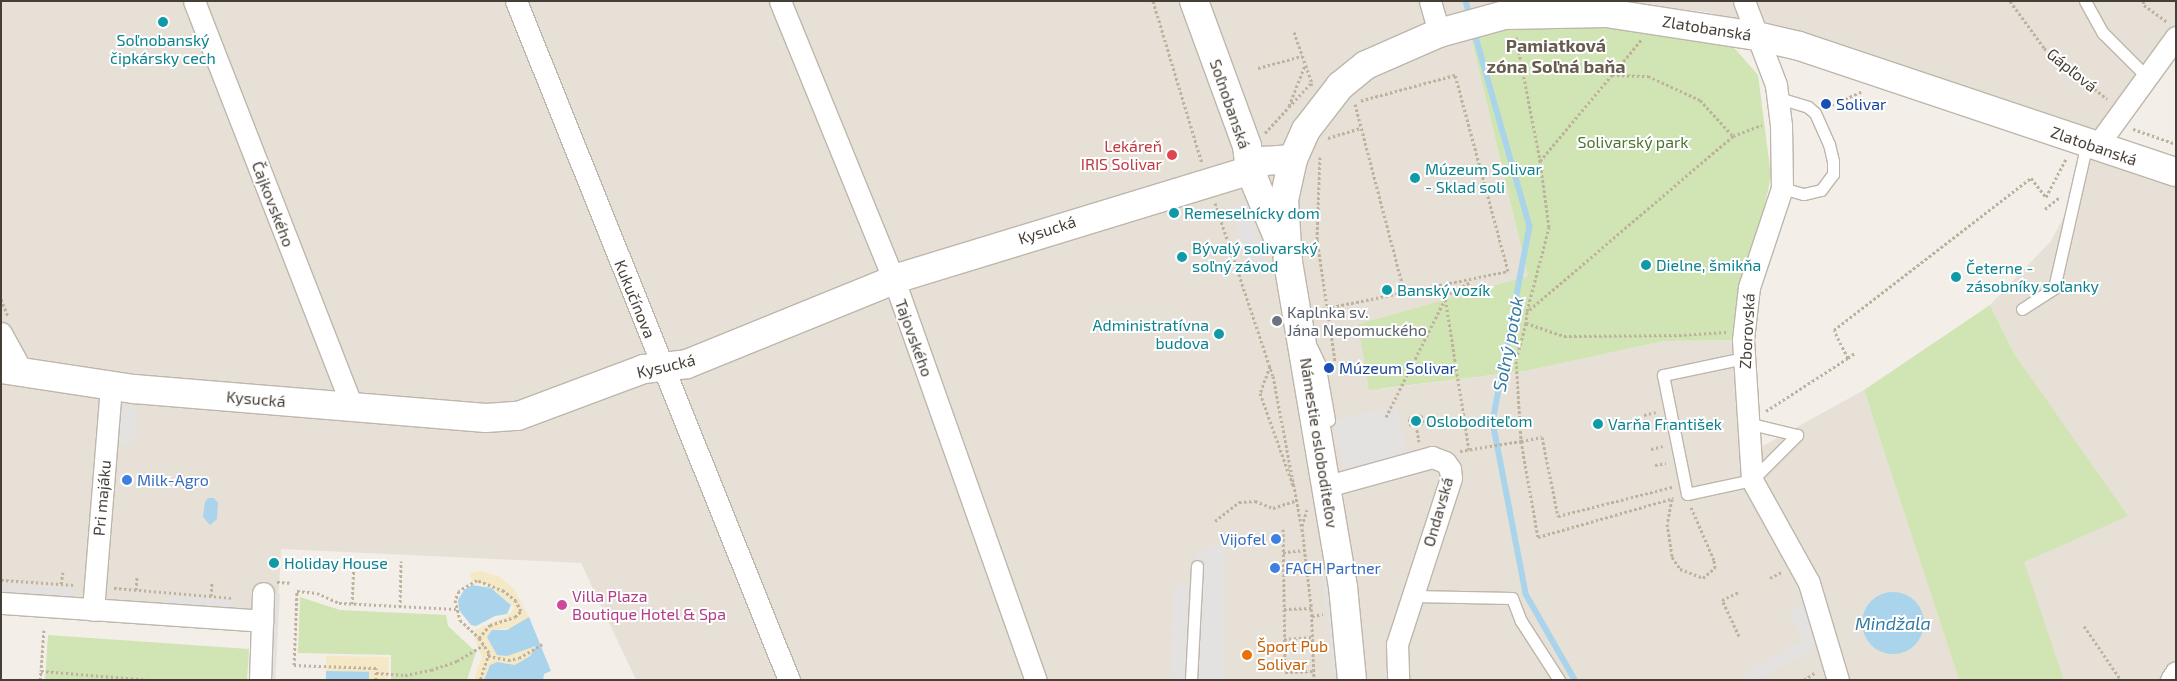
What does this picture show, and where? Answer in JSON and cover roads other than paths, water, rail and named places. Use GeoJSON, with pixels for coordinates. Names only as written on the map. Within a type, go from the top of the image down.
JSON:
{"type":"FeatureCollection","features":[{"type":"Feature","properties":{"kind":"street","name":"Čajkovského"},"geometry":{"type":"LineString","coordinates":[[194,1],[352,406]]}},
{"type":"Feature","properties":{"kind":"street","name":"Kukučínova"},"geometry":{"type":"LineString","coordinates":[[516,1],[788,680]]}},
{"type":"Feature","properties":{"kind":"street","name":"Tajovského"},"geometry":{"type":"LineString","coordinates":[[780,1],[894,280],[1036,680]]}},
{"type":"Feature","properties":{"kind":"street","name":"Soľnobanská"},"geometry":{"type":"LineString","coordinates":[[1194,1],[1248,158],[1268,176],[1290,168]]}},
{"type":"Feature","properties":{"kind":"street"},"geometry":{"type":"LineString","coordinates":[[1430,1],[1448,30]]}},
{"type":"Feature","properties":{"kind":"street","name":"Zborovská"},"geometry":{"type":"LineString","coordinates":[[1747,3],[1756,36],[1779,98],[1782,188],[1749,286],[1744,330],[1747,423],[1752,480],[1809,583],[1838,680]]}},
{"type":"Feature","properties":{"kind":"street","name":"Zlatobanská"},"geometry":{"type":"LineString","coordinates":[[1290,168],[1317,113],[1340,86],[1366,65],[1448,30],[1508,14],[1606,13],[1756,36],[1799,46],[1896,76],[2176,172]]}},
{"type":"Feature","properties":{"kind":"street"},"geometry":{"type":"LineString","coordinates":[[2087,143],[2117,116],[2176,37]]}},
{"type":"Feature","properties":{"kind":"street","name":"Kysucká"},"geometry":{"type":"LineString","coordinates":[[12,371],[111,386],[486,418],[511,417],[550,407],[594,386],[644,369],[687,364],[894,280],[1207,181],[1248,158]]}},
{"type":"Feature","properties":{"kind":"street"},"geometry":{"type":"LineString","coordinates":[[1248,158],[1288,263]]}},
{"type":"Feature","properties":{"kind":"street","name":"Námestie osloboditeľov"},"geometry":{"type":"LineString","coordinates":[[1290,168],[1284,220],[1288,263],[1335,545],[1352,680]]}},
{"type":"Feature","properties":{"kind":"street"},"geometry":{"type":"LineString","coordinates":[[1,333],[12,371]]}},
{"type":"Feature","properties":{"kind":"street","name":"Pri majáku"},"geometry":{"type":"LineString","coordinates":[[93,610],[111,386]]}},
{"type":"Feature","properties":{"kind":"street","name":"Ondavská"},"geometry":{"type":"LineString","coordinates":[[1324,483],[1432,457],[1445,462],[1451,478],[1397,644],[1398,680]]}},
{"type":"Feature","properties":{"kind":"street"},"geometry":{"type":"LineString","coordinates":[[260,680],[263,593]]}},
{"type":"Feature","properties":{"kind":"street"},"geometry":{"type":"LineString","coordinates":[[1,602],[262,621]]}},
{"type":"Feature","properties":{"kind":"street"},"geometry":{"type":"LineString","coordinates":[[2171,680],[2176,672]]}},
{"type":"Feature","properties":{"kind":"lane"},"geometry":{"type":"LineString","coordinates":[[2085,1],[2103,33],[2146,76]]}},
{"type":"Feature","properties":{"kind":"lane"},"geometry":{"type":"LineString","coordinates":[[1779,98],[1808,107],[1815,113],[1829,144],[1833,174],[1829,183],[1821,190],[1803,194],[1782,188]]}},
{"type":"Feature","properties":{"kind":"lane"},"geometry":{"type":"LineString","coordinates":[[2022,309],[2054,288],[2087,143]]}},
{"type":"Feature","properties":{"kind":"lane"},"geometry":{"type":"LineString","coordinates":[[1299,320],[1319,363],[1329,423],[1324,483]]}},
{"type":"Feature","properties":{"kind":"lane"},"geometry":{"type":"LineString","coordinates":[[1744,358],[1663,375],[1682,496],[1752,480],[1798,435],[1747,423]]}},
{"type":"Feature","properties":{"kind":"lane"},"geometry":{"type":"LineString","coordinates":[[1312,401],[1308,447],[1317,507],[1335,545]]}},
{"type":"Feature","properties":{"kind":"lane"},"geometry":{"type":"LineString","coordinates":[[1191,680],[1198,566]]}},
{"type":"Feature","properties":{"kind":"lane"},"geometry":{"type":"LineString","coordinates":[[1412,596],[1512,598],[1521,621],[1559,680]]}},
{"type":"Feature","properties":{"kind":"water"},"geometry":{"type":"Polygon","coordinates":[[[208,498],[214,498],[218,503],[217,519],[210,525],[203,517],[205,502],[208,498]]]}},
{"type":"Feature","properties":{"kind":"water"},"geometry":{"type":"Polygon","coordinates":[[[472,585],[491,588],[511,605],[507,614],[495,616],[476,626],[471,625],[459,610],[458,600],[464,590],[472,585]]]}},
{"type":"Feature","properties":{"kind":"water","name":"Mindžala"},"geometry":{"type":"Polygon","coordinates":[[[1893,592],[1910,597],[1915,601],[1919,606],[1924,623],[1919,640],[1915,645],[1910,649],[1893,654],[1876,649],[1871,645],[1867,640],[1862,623],[1867,606],[1871,601],[1876,597],[1893,592]]]}},
{"type":"Feature","properties":{"kind":"water"},"geometry":{"type":"Polygon","coordinates":[[[529,617],[551,671],[544,674],[543,680],[484,680],[490,665],[497,662],[515,665],[530,656],[536,646],[507,656],[497,655],[487,637],[492,630],[507,630],[529,617]]]}},
{"type":"Feature","properties":{"kind":"water"},"geometry":{"type":"Polygon","coordinates":[[[326,671],[369,672],[369,680],[326,680],[326,671]]]}},
{"type":"Feature","properties":{"kind":"waterway","name":"Soľný potok"},"geometry":{"type":"LineString","coordinates":[[1466,1],[1470,16]]}},
{"type":"Feature","properties":{"kind":"waterway","name":"Soľný potok"},"geometry":{"type":"LineString","coordinates":[[1474,30],[1530,226],[1493,422],[1526,594],[1575,680]]}},
{"type":"Feature","properties":{"kind":"place","name":"Soľnobanský čipkársky cech"},"geometry":{"type":"Point","coordinates":[163,22]}},
{"type":"Feature","properties":{"kind":"place","name":"Solivar"},"geometry":{"type":"Point","coordinates":[1826,104]}},
{"type":"Feature","properties":{"kind":"place","name":"Lekáreň IRIS Solivar"},"geometry":{"type":"Point","coordinates":[1172,155]}},
{"type":"Feature","properties":{"kind":"place","name":"Múzeum Solivar - Sklad soli"},"geometry":{"type":"Point","coordinates":[1415,178]}},
{"type":"Feature","properties":{"kind":"place","name":"Remeselnícky dom"},"geometry":{"type":"Point","coordinates":[1174,213]}},
{"type":"Feature","properties":{"kind":"place","name":"Bývalý solivarský soľný závod"},"geometry":{"type":"Point","coordinates":[1182,257]}},
{"type":"Feature","properties":{"kind":"place","name":"Dielne, šmikňa"},"geometry":{"type":"Point","coordinates":[1646,265]}},
{"type":"Feature","properties":{"kind":"place","name":"Četerne - zásobníky soľanky"},"geometry":{"type":"Point","coordinates":[1956,277]}},
{"type":"Feature","properties":{"kind":"place","name":"Banský vozík"},"geometry":{"type":"Point","coordinates":[1387,290]}},
{"type":"Feature","properties":{"kind":"place","name":"Kaplnka sv. Jána Nepomuckého"},"geometry":{"type":"Point","coordinates":[1277,321]}},
{"type":"Feature","properties":{"kind":"place","name":"Administratívna budova"},"geometry":{"type":"Point","coordinates":[1219,334]}},
{"type":"Feature","properties":{"kind":"place","name":"Múzeum Solivar"},"geometry":{"type":"Point","coordinates":[1329,368]}},
{"type":"Feature","properties":{"kind":"place","name":"Osloboditeľom"},"geometry":{"type":"Point","coordinates":[1416,421]}},
{"type":"Feature","properties":{"kind":"place","name":"Varňa František"},"geometry":{"type":"Point","coordinates":[1598,424]}},
{"type":"Feature","properties":{"kind":"place","name":"Milk-Agro"},"geometry":{"type":"Point","coordinates":[127,480]}},
{"type":"Feature","properties":{"kind":"place","name":"Vijofel"},"geometry":{"type":"Point","coordinates":[1276,539]}},
{"type":"Feature","properties":{"kind":"place","name":"Holiday House"},"geometry":{"type":"Point","coordinates":[274,563]}},
{"type":"Feature","properties":{"kind":"place","name":"FACH Partner"},"geometry":{"type":"Point","coordinates":[1275,568]}},
{"type":"Feature","properties":{"kind":"place","name":"Villa Plaza Boutique Hotel & Spa"},"geometry":{"type":"Point","coordinates":[562,605]}},
{"type":"Feature","properties":{"kind":"place","name":"Šport Pub Solivar"},"geometry":{"type":"Point","coordinates":[1247,655]}},
{"type":"Feature","properties":{"kind":"district","name":"Pamiatková zóna Soľná baňa"},"geometry":{"type":"Point","coordinates":[1556,56]}},
{"type":"Feature","properties":{"kind":"park label","name":"Solivarský park"},"geometry":{"type":"Point","coordinates":[1633,142]}}]}
